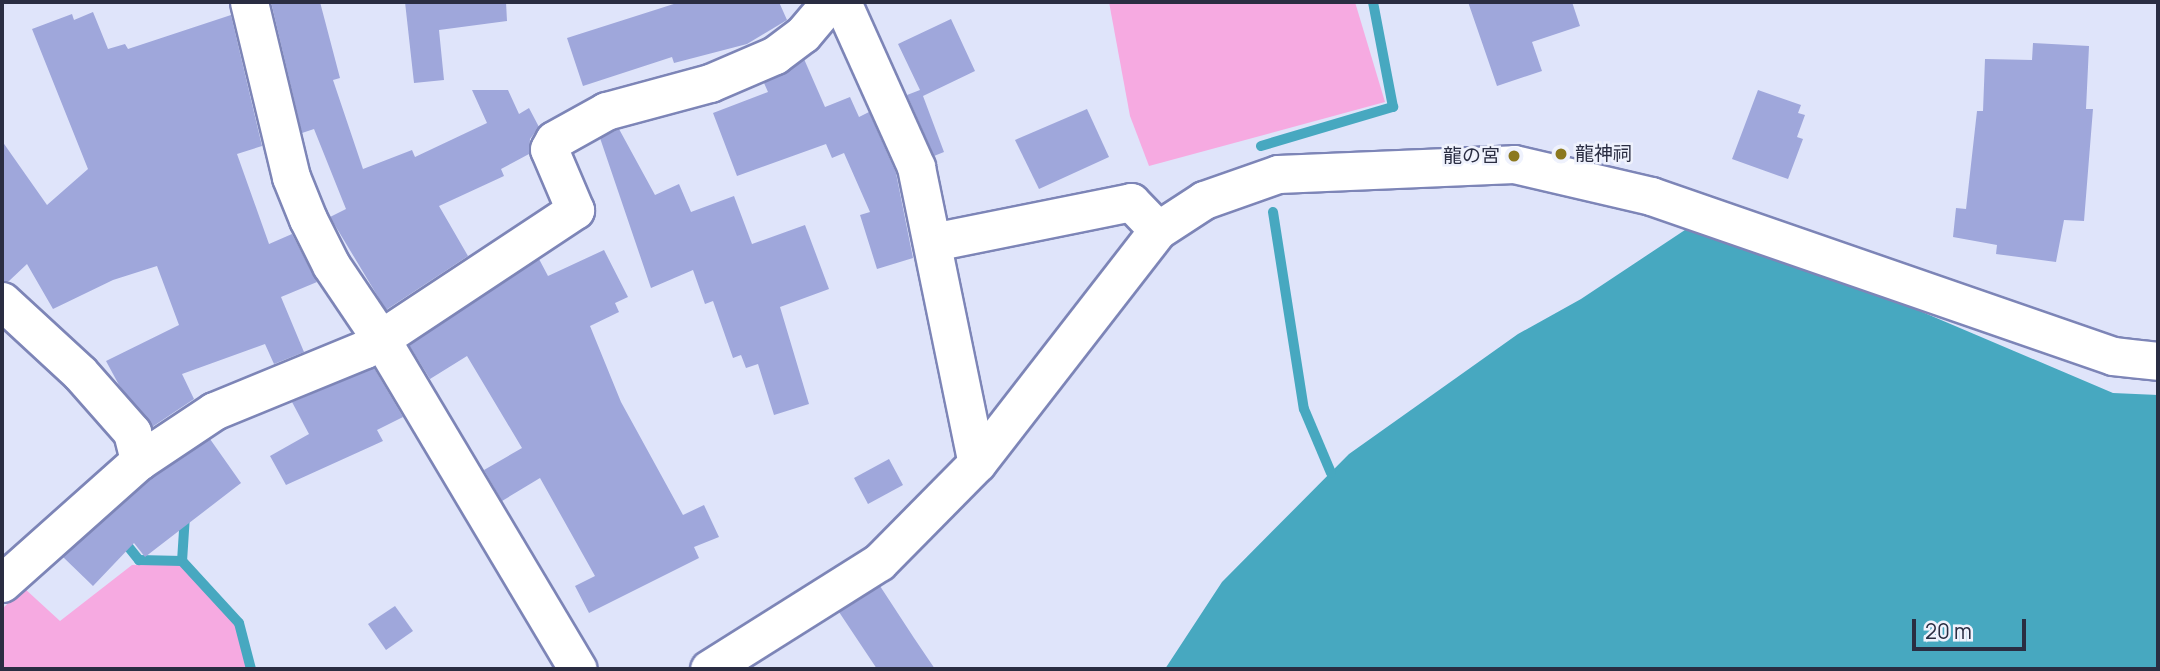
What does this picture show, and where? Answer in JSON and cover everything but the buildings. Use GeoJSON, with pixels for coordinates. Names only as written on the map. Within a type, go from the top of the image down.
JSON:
{"type":"FeatureCollection","features":[{"type":"Feature","properties":{"kind":"street"},"geometry":{"type":"LineString","coordinates":[[249,2],[291,177],[331,265],[381,339],[578,669]]}},
{"type":"Feature","properties":{"kind":"street"},"geometry":{"type":"LineString","coordinates":[[2,583],[139,461],[214,411],[381,339],[575,209],[550,149],[554,140],[606,111],[710,83],[775,55],[803,34],[830,2]]}},
{"type":"Feature","properties":{"kind":"street"},"geometry":{"type":"LineString","coordinates":[[842,2],[916,167],[976,463]]}},
{"type":"Feature","properties":{"kind":"street"},"geometry":{"type":"LineString","coordinates":[[709,669],[879,562],[976,463],[1158,230],[1204,200],[1278,174],[1514,164],[1651,196],[2113,356],[2158,361]]}},
{"type":"Feature","properties":{"kind":"street"},"geometry":{"type":"LineString","coordinates":[[933,242],[1131,202],[1158,230]]}},
{"type":"Feature","properties":{"kind":"street"},"geometry":{"type":"LineString","coordinates":[[2,302],[80,373],[132,432],[139,461]]}},
{"type":"Feature","properties":{"kind":"shaded area"},"geometry":{"type":"Polygon","coordinates":[[[1109,2],[1355,2],[1385,102],[1149,166],[1130,116],[1109,2]]]}},
{"type":"Feature","properties":{"kind":"shaded area"},"geometry":{"type":"Polygon","coordinates":[[[184,563],[239,623],[250,669],[2,669],[2,609],[24,588],[60,621],[132,565],[184,563]]]}},
{"type":"Feature","properties":{"kind":"water"},"geometry":{"type":"Polygon","coordinates":[[[1697,222],[1814,266],[2113,393],[2158,395],[2158,669],[1165,669],[1222,582],[1349,454],[1518,334],[1581,299],[1697,222]]]}},
{"type":"Feature","properties":{"kind":"waterway"},"geometry":{"type":"LineString","coordinates":[[1261,146],[1393,107],[1373,2]]}},
{"type":"Feature","properties":{"kind":"waterway"},"geometry":{"type":"LineString","coordinates":[[1273,212],[1304,409],[1331,473]]}},
{"type":"Feature","properties":{"kind":"waterway"},"geometry":{"type":"LineString","coordinates":[[103,515],[139,560],[182,561]]}},
{"type":"Feature","properties":{"kind":"waterway"},"geometry":{"type":"LineString","coordinates":[[185,515],[182,561],[239,623],[251,669]]}},
{"type":"Feature","properties":{"kind":"place","name":"龍神祠"},"geometry":{"type":"Point","coordinates":[1561,154]}},
{"type":"Feature","properties":{"kind":"place","name":"龍の宮"},"geometry":{"type":"Point","coordinates":[1514,156]}}]}
